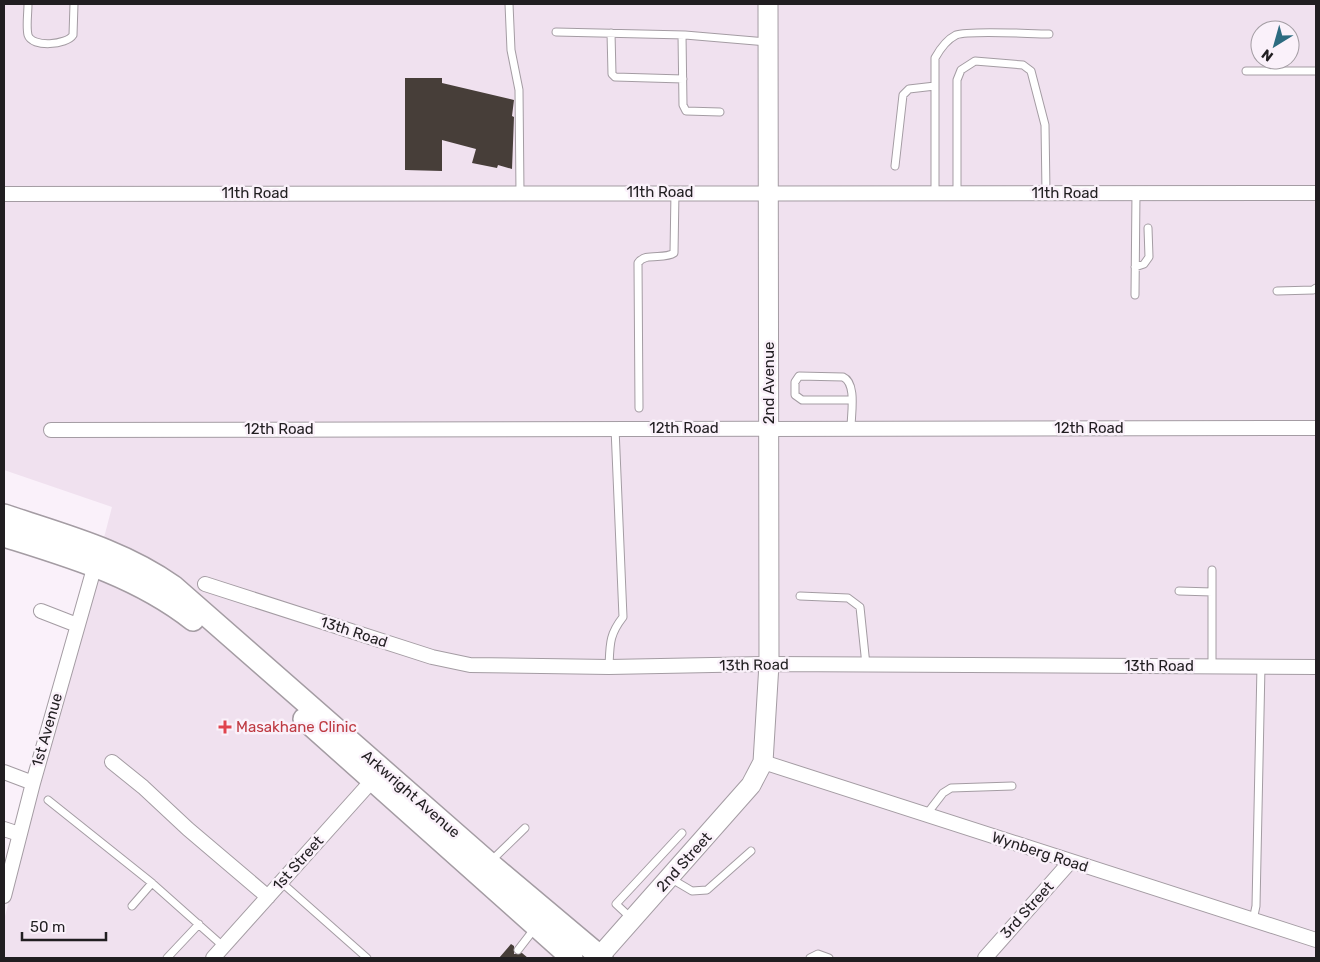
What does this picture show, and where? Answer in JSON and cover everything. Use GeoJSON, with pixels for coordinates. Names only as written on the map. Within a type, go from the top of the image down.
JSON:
{"type":"FeatureCollection","features":[{"type":"Feature","properties":{"kind":"main road"},"geometry":{"type":"LineString","coordinates":[[4,515],[97,556]]}},
{"type":"Feature","properties":{"kind":"main road"},"geometry":{"type":"LineString","coordinates":[[4,536],[97,556]]}},
{"type":"Feature","properties":{"kind":"main road","name":"Arkwright Avenue"},"geometry":{"type":"LineString","coordinates":[[97,556],[137,563],[174,586],[572,958]]}},
{"type":"Feature","properties":{"kind":"main road","name":"Arkwright Avenue"},"geometry":{"type":"LineString","coordinates":[[377,775],[489,863],[600,958]]}},
{"type":"Feature","properties":{"kind":"street","name":"2nd Avenue"},"geometry":{"type":"LineString","coordinates":[[764,762],[769,664],[768,4]]}},
{"type":"Feature","properties":{"kind":"street","name":"11th Road"},"geometry":{"type":"LineString","coordinates":[[4,194],[1316,193]]}},
{"type":"Feature","properties":{"kind":"street","name":"12th Road"},"geometry":{"type":"LineString","coordinates":[[51,430],[1316,428]]}},
{"type":"Feature","properties":{"kind":"street","name":"1st Avenue"},"geometry":{"type":"LineString","coordinates":[[4,896],[18,834],[97,556]]}},
{"type":"Feature","properties":{"kind":"street","name":"13th Road"},"geometry":{"type":"LineString","coordinates":[[205,584],[451,662],[470,665],[609,667],[769,664],[1316,667]]}},
{"type":"Feature","properties":{"kind":"street"},"geometry":{"type":"LineString","coordinates":[[41,611],[77,625]]}},
{"type":"Feature","properties":{"kind":"street"},"geometry":{"type":"LineString","coordinates":[[112,762],[143,786],[181,823],[268,897]]}},
{"type":"Feature","properties":{"kind":"street","name":"Wynberg Road"},"geometry":{"type":"LineString","coordinates":[[764,762],[1316,940]]}},
{"type":"Feature","properties":{"kind":"street","name":"2nd Street"},"geometry":{"type":"LineString","coordinates":[[600,958],[632,919],[751,786],[764,762]]}},
{"type":"Feature","properties":{"kind":"street"},"geometry":{"type":"LineString","coordinates":[[4,772],[32,783]]}},
{"type":"Feature","properties":{"kind":"street","name":"1st Street"},"geometry":{"type":"LineString","coordinates":[[213,958],[377,775]]}},
{"type":"Feature","properties":{"kind":"street"},"geometry":{"type":"LineString","coordinates":[[4,829],[18,834]]}},
{"type":"Feature","properties":{"kind":"street","name":"3rd Street"},"geometry":{"type":"LineString","coordinates":[[985,958],[1070,862]]}},
{"type":"Feature","properties":{"kind":"lane"},"geometry":{"type":"LineString","coordinates":[[28,4],[28,36],[32,41],[39,43],[65,43],[70,40],[73,35],[74,4]]}},
{"type":"Feature","properties":{"kind":"lane"},"geometry":{"type":"LineString","coordinates":[[509,4],[511,50],[519,90],[520,193]]}},
{"type":"Feature","properties":{"kind":"lane"},"geometry":{"type":"LineString","coordinates":[[556,32],[682,35],[769,42]]}},
{"type":"Feature","properties":{"kind":"lane"},"geometry":{"type":"LineString","coordinates":[[611,33],[612,74],[615,77],[683,79]]}},
{"type":"Feature","properties":{"kind":"lane"},"geometry":{"type":"LineString","coordinates":[[935,192],[935,58],[944,44],[954,36],[962,33],[1048,34]]}},
{"type":"Feature","properties":{"kind":"lane"},"geometry":{"type":"LineString","coordinates":[[682,35],[683,105],[686,110],[720,112]]}},
{"type":"Feature","properties":{"kind":"lane"},"geometry":{"type":"LineString","coordinates":[[956,192],[957,80],[961,70],[975,61],[1023,65],[1030,71],[1045,125],[1046,192]]}},
{"type":"Feature","properties":{"kind":"lane"},"geometry":{"type":"LineString","coordinates":[[1246,71],[1316,70]]}},
{"type":"Feature","properties":{"kind":"lane"},"geometry":{"type":"LineString","coordinates":[[895,166],[903,95],[909,89],[935,86]]}},
{"type":"Feature","properties":{"kind":"lane"},"geometry":{"type":"LineString","coordinates":[[639,408],[638,264],[645,258],[670,256],[674,253],[675,192]]}},
{"type":"Feature","properties":{"kind":"lane"},"geometry":{"type":"LineString","coordinates":[[1135,294],[1136,193]]}},
{"type":"Feature","properties":{"kind":"lane"},"geometry":{"type":"LineString","coordinates":[[1135,267],[1144,264],[1149,257],[1148,228]]}},
{"type":"Feature","properties":{"kind":"lane"},"geometry":{"type":"LineString","coordinates":[[1277,291],[1313,290],[1316,288]]}},
{"type":"Feature","properties":{"kind":"lane"},"geometry":{"type":"LineString","coordinates":[[851,400],[802,400],[795,395],[795,382],[799,376],[843,377],[851,383],[851,400],[851,428]]}},
{"type":"Feature","properties":{"kind":"lane"},"geometry":{"type":"LineString","coordinates":[[609,667],[610,640],[614,628],[623,616],[616,428]]}},
{"type":"Feature","properties":{"kind":"lane"},"geometry":{"type":"LineString","coordinates":[[1212,570],[1212,666]]}},
{"type":"Feature","properties":{"kind":"lane"},"geometry":{"type":"LineString","coordinates":[[1179,591],[1212,592]]}},
{"type":"Feature","properties":{"kind":"lane"},"geometry":{"type":"LineString","coordinates":[[800,596],[848,598],[856,603],[862,612],[866,665]]}},
{"type":"Feature","properties":{"kind":"lane"},"geometry":{"type":"LineString","coordinates":[[1253,920],[1256,906],[1262,666]]}},
{"type":"Feature","properties":{"kind":"lane"},"geometry":{"type":"LineString","coordinates":[[926,815],[942,793],[951,788],[1012,786]]}},
{"type":"Feature","properties":{"kind":"lane"},"geometry":{"type":"LineString","coordinates":[[48,800],[152,883],[224,947]]}},
{"type":"Feature","properties":{"kind":"lane"},"geometry":{"type":"LineString","coordinates":[[489,863],[525,828]]}},
{"type":"Feature","properties":{"kind":"lane"},"geometry":{"type":"LineString","coordinates":[[632,919],[616,904],[682,833]]}},
{"type":"Feature","properties":{"kind":"lane"},"geometry":{"type":"LineString","coordinates":[[670,878],[692,891],[707,890],[751,851]]}},
{"type":"Feature","properties":{"kind":"lane"},"geometry":{"type":"LineString","coordinates":[[281,882],[367,958]]}},
{"type":"Feature","properties":{"kind":"lane"},"geometry":{"type":"LineString","coordinates":[[132,906],[152,883]]}},
{"type":"Feature","properties":{"kind":"lane"},"geometry":{"type":"LineString","coordinates":[[167,958],[199,924]]}},
{"type":"Feature","properties":{"kind":"lane"},"geometry":{"type":"LineString","coordinates":[[518,950],[536,926]]}},
{"type":"Feature","properties":{"kind":"lane"},"geometry":{"type":"LineString","coordinates":[[810,958],[818,954],[829,958]]}},
{"type":"Feature","properties":{"kind":"shaded area"},"geometry":{"type":"Polygon","coordinates":[[[4,4],[1316,4],[1316,958],[4,958],[4,920],[112,507],[4,470],[4,4]]]}},
{"type":"Feature","properties":{"kind":"building"},"geometry":{"type":"Polygon","coordinates":[[[405,78],[442,78],[442,83],[514,100],[512,116],[514,117],[512,169],[498,165],[497,168],[472,163],[476,149],[442,140],[442,171],[405,170],[405,78]]]}},
{"type":"Feature","properties":{"kind":"building"},"geometry":{"type":"Polygon","coordinates":[[[511,944],[514,946],[514,954],[522,953],[528,958],[499,958],[511,944]]]}},
{"type":"Feature","properties":{"kind":"place","name":"Masakhane Clinic"},"geometry":{"type":"Point","coordinates":[225,727]}}]}
